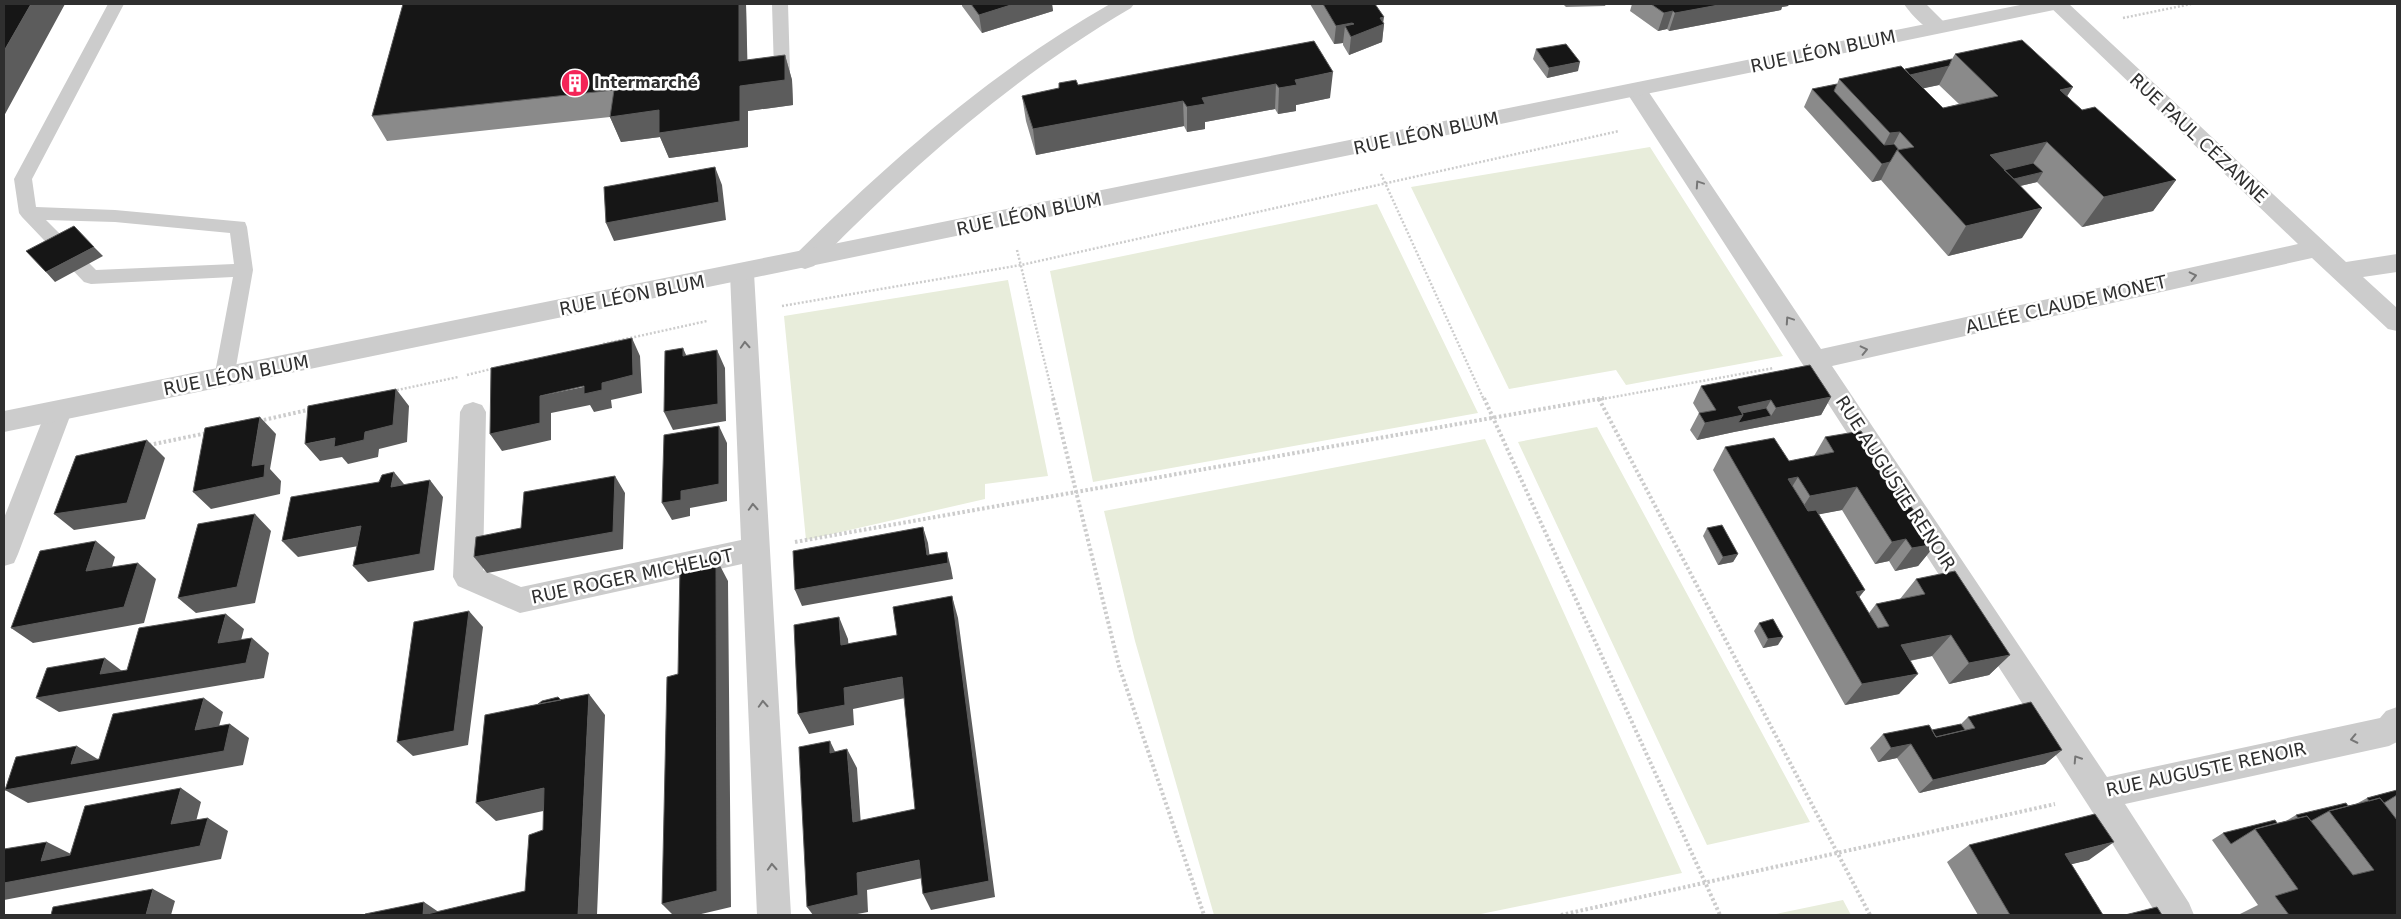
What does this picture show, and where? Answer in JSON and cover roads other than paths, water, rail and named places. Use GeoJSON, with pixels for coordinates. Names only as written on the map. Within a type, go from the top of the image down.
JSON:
{"type":"FeatureCollection","features":[{"type":"Feature","properties":{"kind":"street"},"geometry":{"type":"LineString","coordinates":[[805,260],[851,213],[967,111],[1049,49],[1124,4]]}},
{"type":"Feature","properties":{"kind":"street"},"geometry":{"type":"LineString","coordinates":[[1914,4],[1938,27]]}},
{"type":"Feature","properties":{"kind":"street","name":"RUE LÉON BLUM"},"geometry":{"type":"LineString","coordinates":[[4,422],[2056,4]]}},
{"type":"Feature","properties":{"kind":"street","name":"RUE PAUL CÉZANNE"},"geometry":{"type":"LineString","coordinates":[[2056,4],[2340,272],[2397,322]]}},
{"type":"Feature","properties":{"kind":"street","name":"RUE AUGUSTE RENOIR"},"geometry":{"type":"LineString","coordinates":[[1636,90],[1816,360],[2100,794],[2389,731],[2397,721]]}},
{"type":"Feature","properties":{"kind":"street","name":"ALLÉE CLAUDE MONET"},"geometry":{"type":"LineString","coordinates":[[1816,360],[2316,249]]}},
{"type":"Feature","properties":{"kind":"street"},"geometry":{"type":"LineString","coordinates":[[2340,272],[2397,263]]}},
{"type":"Feature","properties":{"kind":"street","name":"RUE ROGER MICHELOT"},"geometry":{"type":"LineString","coordinates":[[742,273],[774,915]]}},
{"type":"Feature","properties":{"kind":"street"},"geometry":{"type":"LineString","coordinates":[[4,554],[58,411]]}},
{"type":"Feature","properties":{"kind":"street","name":"RUE ROGER MICHELOT"},"geometry":{"type":"LineString","coordinates":[[473,412],[468,577],[520,600],[755,549]]}},
{"type":"Feature","properties":{"kind":"street"},"geometry":{"type":"LineString","coordinates":[[2100,794],[2176,915]]}},
{"type":"Feature","properties":{"kind":"lane"},"geometry":{"type":"LineString","coordinates":[[116,4],[23,179],[28,213],[91,277],[244,270]]}},
{"type":"Feature","properties":{"kind":"lane"},"geometry":{"type":"LineString","coordinates":[[780,4],[782,71]]}},
{"type":"Feature","properties":{"kind":"lane"},"geometry":{"type":"LineString","coordinates":[[28,213],[115,216],[238,227],[244,270],[224,378]]}},
{"type":"Feature","properties":{"kind":"place","name":"Intermarché"},"geometry":{"type":"Point","coordinates":[575,83]}}]}
